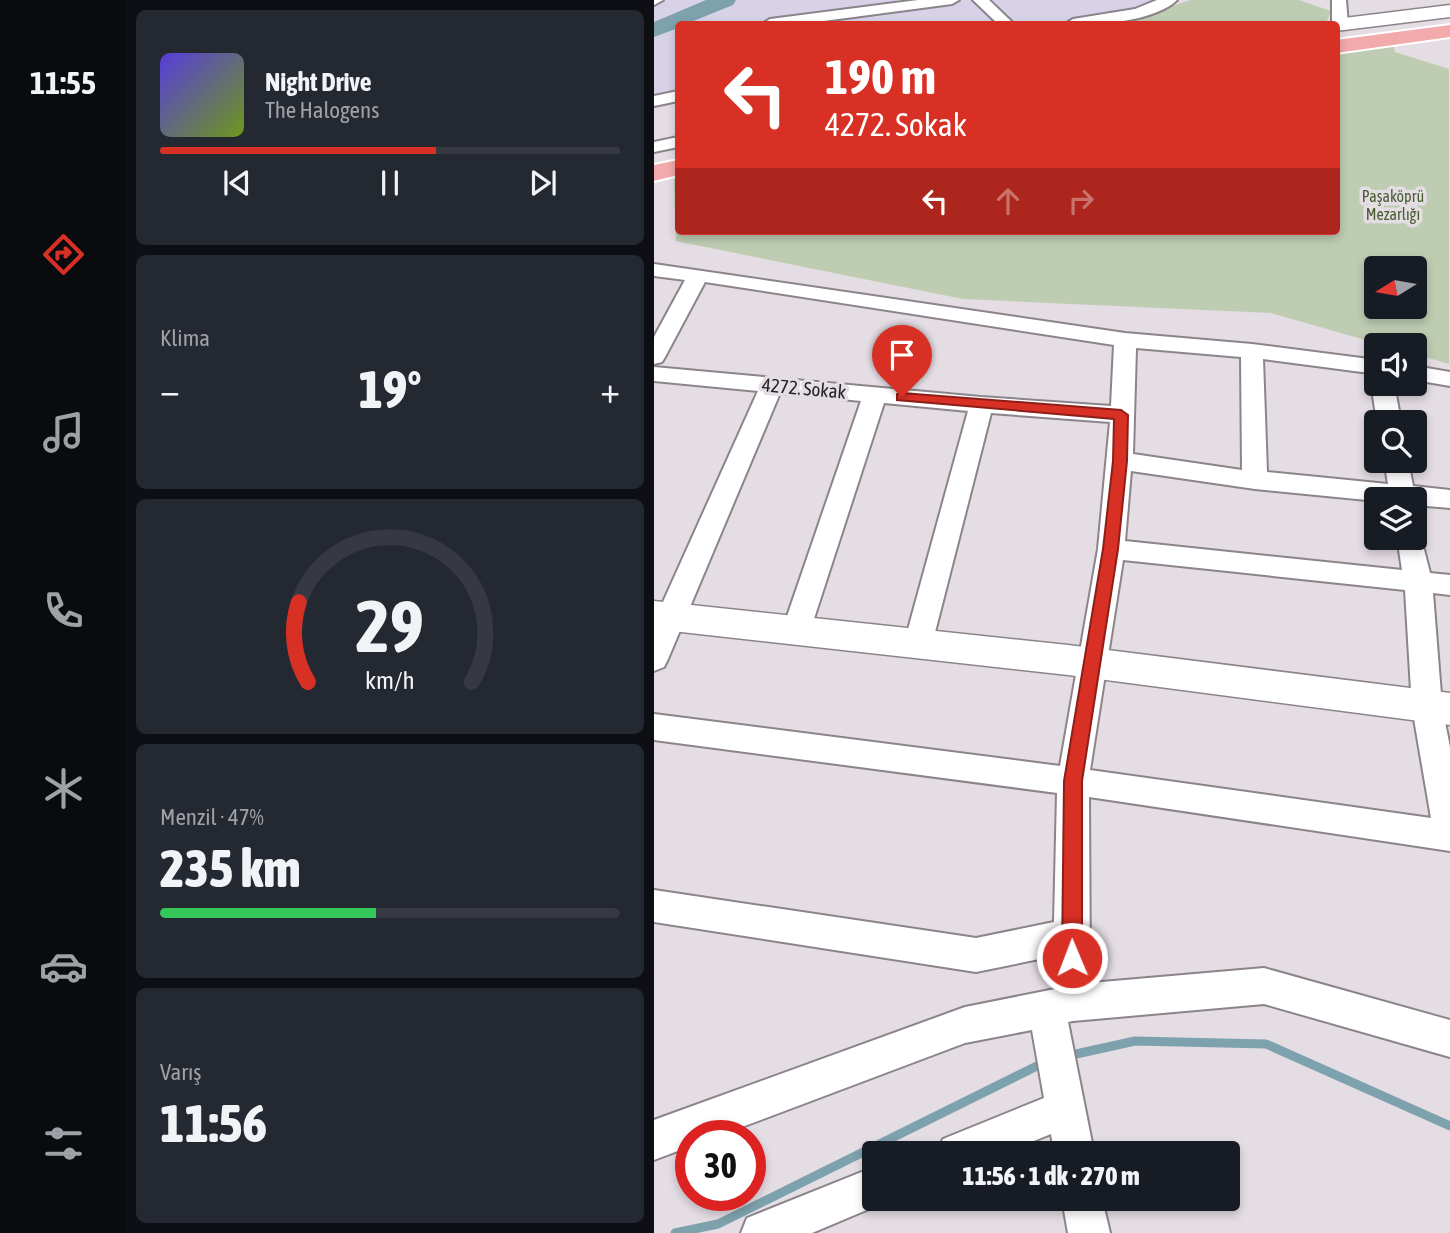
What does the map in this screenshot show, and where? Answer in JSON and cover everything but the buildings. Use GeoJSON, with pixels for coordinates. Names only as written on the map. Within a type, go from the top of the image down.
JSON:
{"type":"FeatureCollection","features":[{"type":"Feature","properties":{"kind":"highway"},"geometry":{"type":"LineString","coordinates":[[1340,27],[1450,18]]}},
{"type":"Feature","properties":{"kind":"highway"},"geometry":{"type":"LineString","coordinates":[[1340,46],[1450,31]]}},
{"type":"Feature","properties":{"kind":"highway"},"geometry":{"type":"LineString","coordinates":[[654,158],[675,154]]}},
{"type":"Feature","properties":{"kind":"highway"},"geometry":{"type":"LineString","coordinates":[[654,173],[675,169]]}},
{"type":"Feature","properties":{"kind":"street"},"geometry":{"type":"LineString","coordinates":[[813,0],[827,21],[952,0]]}},
{"type":"Feature","properties":{"kind":"street"},"geometry":{"type":"LineString","coordinates":[[980,0],[1003,21]]}},
{"type":"Feature","properties":{"kind":"street"},"geometry":{"type":"LineString","coordinates":[[1091,21],[1139,13],[1170,0]]}},
{"type":"Feature","properties":{"kind":"street"},"geometry":{"type":"LineString","coordinates":[[1338,21],[1339,0]]}},
{"type":"Feature","properties":{"kind":"street"},"geometry":{"type":"LineString","coordinates":[[1340,27],[1450,11]]}},
{"type":"Feature","properties":{"kind":"street"},"geometry":{"type":"LineString","coordinates":[[654,100],[675,96]]}},
{"type":"Feature","properties":{"kind":"street"},"geometry":{"type":"LineString","coordinates":[[654,147],[675,143]]}},
{"type":"Feature","properties":{"kind":"street"},"geometry":{"type":"LineString","coordinates":[[654,270],[1125,340],[1252,351],[1364,365]]}},
{"type":"Feature","properties":{"kind":"street"},"geometry":{"type":"LineString","coordinates":[[654,357],[698,275]]}},
{"type":"Feature","properties":{"kind":"street"},"geometry":{"type":"LineString","coordinates":[[1072,1141],[1065,1109],[1060,1006],[1071,935],[1073,781],[1090,662],[1111,549],[1120,461],[1125,340]]}},
{"type":"Feature","properties":{"kind":"street"},"geometry":{"type":"LineString","coordinates":[[1252,351],[1255,480]]}},
{"type":"Feature","properties":{"kind":"street","name":"4272. Sokak"},"geometry":{"type":"LineString","coordinates":[[654,374],[981,405],[1121,415]]}},
{"type":"Feature","properties":{"kind":"street"},"geometry":{"type":"LineString","coordinates":[[1427,375],[1450,379]]}},
{"type":"Feature","properties":{"kind":"street"},"geometry":{"type":"LineString","coordinates":[[654,659],[662,616],[772,386]]}},
{"type":"Feature","properties":{"kind":"street"},"geometry":{"type":"LineString","coordinates":[[796,631],[875,395]]}},
{"type":"Feature","properties":{"kind":"street"},"geometry":{"type":"LineString","coordinates":[[918,644],[981,405]]}},
{"type":"Feature","properties":{"kind":"street"},"geometry":{"type":"LineString","coordinates":[[1120,461],[1364,493]]}},
{"type":"Feature","properties":{"kind":"street"},"geometry":{"type":"LineString","coordinates":[[1427,498],[1450,499]]}},
{"type":"Feature","properties":{"kind":"street"},"geometry":{"type":"LineString","coordinates":[[1111,549],[1450,585]]}},
{"type":"Feature","properties":{"kind":"street"},"geometry":{"type":"LineString","coordinates":[[654,727],[1073,781],[1450,835],[1438,708],[1412,550]]}},
{"type":"Feature","properties":{"kind":"street"},"geometry":{"type":"LineString","coordinates":[[662,616],[1090,662],[1438,708]]}},
{"type":"Feature","properties":{"kind":"street"},"geometry":{"type":"LineString","coordinates":[[654,906],[976,955],[1071,935]]}},
{"type":"Feature","properties":{"kind":"street"},"geometry":{"type":"LineString","coordinates":[[654,1140],[965,1025],[1060,1006],[1264,986],[1450,1039]]}},
{"type":"Feature","properties":{"kind":"street"},"geometry":{"type":"LineString","coordinates":[[986,1141],[1065,1109]]}},
{"type":"Feature","properties":{"kind":"street"},"geometry":{"type":"LineString","coordinates":[[762,1233],[862,1192]]}},
{"type":"Feature","properties":{"kind":"street"},"geometry":{"type":"LineString","coordinates":[[1084,1211],[1089,1233]]}},
{"type":"Feature","properties":{"kind":"shaded area"},"geometry":{"type":"Polygon","coordinates":[[[654,0],[1181,0],[1101,21],[675,21],[675,94],[654,97],[654,0]]]}},
{"type":"Feature","properties":{"kind":"green space"},"geometry":{"type":"Polygon","coordinates":[[[1191,0],[1299,0],[1331,11],[1327,21],[1117,21],[1191,0]]]}},
{"type":"Feature","properties":{"kind":"green space","name":"Paşaköprü Mezarlığı"},"geometry":{"type":"Polygon","coordinates":[[[1392,41],[1395,52],[1449,69],[1449,364],[1427,358],[1427,333],[1364,333],[1364,340],[1271,313],[963,299],[676,241],[676,235],[1340,235],[1340,51],[1392,41]]]}},
{"type":"Feature","properties":{"kind":"waterway"},"geometry":{"type":"LineString","coordinates":[[675,21],[725,0]]}},
{"type":"Feature","properties":{"kind":"waterway"},"geometry":{"type":"LineString","coordinates":[[654,30],[675,21]]}},
{"type":"Feature","properties":{"kind":"waterway"},"geometry":{"type":"LineString","coordinates":[[1067,1056],[1135,1041],[1266,1044],[1450,1126]]}},
{"type":"Feature","properties":{"kind":"waterway"},"geometry":{"type":"LineString","coordinates":[[675,1233],[718,1224],[1045,1062]]}},
{"type":"Feature","properties":{"kind":"route"},"geometry":{"type":"LineString","coordinates":[[902,397],[1121,415],[1120,461],[1111,549],[1090,662],[1073,781],[1072,958]]}}]}
